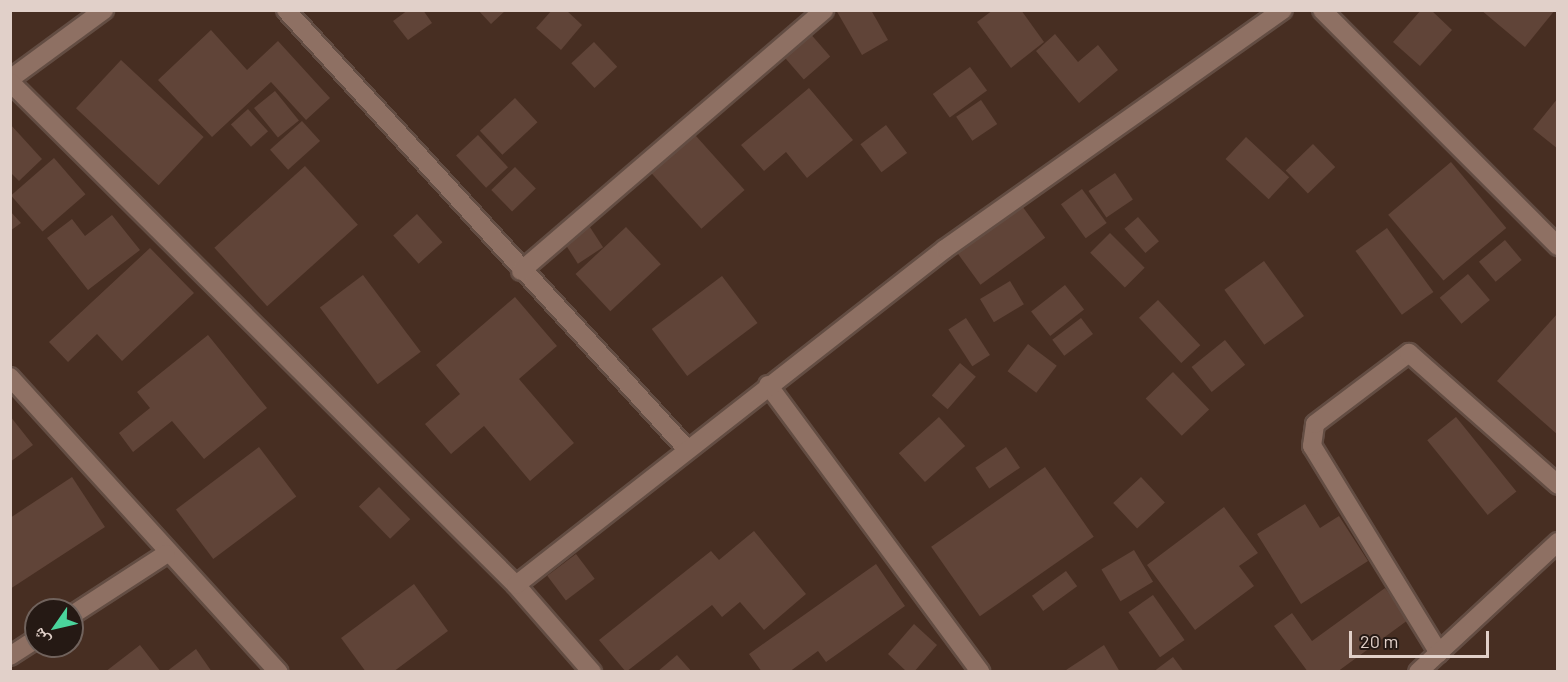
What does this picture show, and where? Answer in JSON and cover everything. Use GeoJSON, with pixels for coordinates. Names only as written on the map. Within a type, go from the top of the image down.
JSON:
{"type":"FeatureCollection","features":[{"type":"Feature","properties":{"kind":"street"},"geometry":{"type":"LineString","coordinates":[[104,10],[10,81],[516,585],[592,672]]}},
{"type":"Feature","properties":{"kind":"street"},"geometry":{"type":"LineString","coordinates":[[286,10],[521,271],[687,449]]}},
{"type":"Feature","properties":{"kind":"street"},"geometry":{"type":"LineString","coordinates":[[521,271],[824,10]]}},
{"type":"Feature","properties":{"kind":"street"},"geometry":{"type":"LineString","coordinates":[[516,585],[768,385],[1062,163],[1283,10]]}},
{"type":"Feature","properties":{"kind":"street"},"geometry":{"type":"LineString","coordinates":[[1322,10],[1557,246]]}},
{"type":"Feature","properties":{"kind":"street"},"geometry":{"type":"LineString","coordinates":[[1439,653],[1312,446],[1315,424],[1409,353],[1557,485]]}},
{"type":"Feature","properties":{"kind":"street"},"geometry":{"type":"LineString","coordinates":[[10,377],[166,554],[278,672]]}},
{"type":"Feature","properties":{"kind":"street"},"geometry":{"type":"LineString","coordinates":[[768,385],[981,672]]}},
{"type":"Feature","properties":{"kind":"street"},"geometry":{"type":"LineString","coordinates":[[1418,672],[1557,542]]}},
{"type":"Feature","properties":{"kind":"street"},"geometry":{"type":"LineString","coordinates":[[84,607],[166,554]]}},
{"type":"Feature","properties":{"kind":"street"},"geometry":{"type":"LineString","coordinates":[[10,656],[24,647]]}},
{"type":"Feature","properties":{"kind":"building"},"geometry":{"type":"Polygon","coordinates":[[[408,10],[423,10],[432,23],[408,40],[393,21],[408,10]]]}},
{"type":"Feature","properties":{"kind":"building"},"geometry":{"type":"Polygon","coordinates":[[[478,10],[506,10],[491,24],[478,10]]]}},
{"type":"Feature","properties":{"kind":"building"},"geometry":{"type":"Polygon","coordinates":[[[552,10],[566,10],[582,25],[561,50],[536,28],[552,10]]]}},
{"type":"Feature","properties":{"kind":"building"},"geometry":{"type":"Polygon","coordinates":[[[836,10],[871,10],[888,40],[862,55],[836,10]]]}},
{"type":"Feature","properties":{"kind":"building"},"geometry":{"type":"Polygon","coordinates":[[[993,10],[1021,10],[1044,42],[1011,68],[977,22],[993,10]]]}},
{"type":"Feature","properties":{"kind":"building"},"geometry":{"type":"Polygon","coordinates":[[[1421,10],[1431,10],[1452,30],[1420,66],[1393,42],[1421,10]]]}},
{"type":"Feature","properties":{"kind":"building"},"geometry":{"type":"Polygon","coordinates":[[[1481,10],[1555,10],[1525,47],[1481,10]]]}},
{"type":"Feature","properties":{"kind":"building"},"geometry":{"type":"Polygon","coordinates":[[[802,24],[830,56],[804,79],[776,47],[802,24]]]}},
{"type":"Feature","properties":{"kind":"building"},"geometry":{"type":"Polygon","coordinates":[[[211,30],[247,70],[278,41],[330,98],[306,120],[271,82],[212,137],[158,80],[211,30]]]}},
{"type":"Feature","properties":{"kind":"building"},"geometry":{"type":"Polygon","coordinates":[[[1055,34],[1078,62],[1098,45],[1118,70],[1079,103],[1036,51],[1055,34]]]}},
{"type":"Feature","properties":{"kind":"building"},"geometry":{"type":"Polygon","coordinates":[[[594,42],[617,67],[595,88],[571,63],[594,42]]]}},
{"type":"Feature","properties":{"kind":"building"},"geometry":{"type":"Polygon","coordinates":[[[121,60],[204,137],[159,185],[76,108],[121,60]]]}},
{"type":"Feature","properties":{"kind":"building"},"geometry":{"type":"Polygon","coordinates":[[[970,67],[987,90],[950,117],[933,94],[970,67]]]}},
{"type":"Feature","properties":{"kind":"building"},"geometry":{"type":"Polygon","coordinates":[[[809,88],[853,140],[807,178],[786,152],[764,171],[741,145],[809,88]]]}},
{"type":"Feature","properties":{"kind":"building"},"geometry":{"type":"Polygon","coordinates":[[[275,91],[299,121],[278,138],[254,108],[275,91]]]}},
{"type":"Feature","properties":{"kind":"building"},"geometry":{"type":"Polygon","coordinates":[[[515,98],[538,122],[502,155],[480,131],[515,98]]]}},
{"type":"Feature","properties":{"kind":"building"},"geometry":{"type":"Polygon","coordinates":[[[1558,98],[1558,149],[1533,129],[1558,98]]]}},
{"type":"Feature","properties":{"kind":"building"},"geometry":{"type":"Polygon","coordinates":[[[981,100],[997,124],[972,141],[956,117],[981,100]]]}},
{"type":"Feature","properties":{"kind":"building"},"geometry":{"type":"Polygon","coordinates":[[[248,109],[268,131],[251,147],[231,124],[248,109]]]}},
{"type":"Feature","properties":{"kind":"building"},"geometry":{"type":"Polygon","coordinates":[[[302,121],[320,141],[288,170],[270,150],[302,121]]]}},
{"type":"Feature","properties":{"kind":"building"},"geometry":{"type":"Polygon","coordinates":[[[10,124],[42,159],[19,181],[10,172],[10,124]]]}},
{"type":"Feature","properties":{"kind":"building"},"geometry":{"type":"Polygon","coordinates":[[[886,125],[907,153],[882,172],[860,144],[886,125]]]}},
{"type":"Feature","properties":{"kind":"building"},"geometry":{"type":"Polygon","coordinates":[[[687,126],[745,190],[701,229],[644,165],[687,126]]]}},
{"type":"Feature","properties":{"kind":"building"},"geometry":{"type":"Polygon","coordinates":[[[478,135],[508,167],[486,188],[456,155],[478,135]]]}},
{"type":"Feature","properties":{"kind":"building"},"geometry":{"type":"Polygon","coordinates":[[[1246,137],[1289,177],[1269,199],[1226,159],[1246,137]]]}},
{"type":"Feature","properties":{"kind":"building"},"geometry":{"type":"Polygon","coordinates":[[[1313,144],[1335,167],[1308,193],[1286,170],[1313,144]]]}},
{"type":"Feature","properties":{"kind":"building"},"geometry":{"type":"Polygon","coordinates":[[[54,158],[85,194],[42,232],[11,195],[54,158]]]}},
{"type":"Feature","properties":{"kind":"building"},"geometry":{"type":"Polygon","coordinates":[[[1451,162],[1506,228],[1443,281],[1388,215],[1451,162]]]}},
{"type":"Feature","properties":{"kind":"building"},"geometry":{"type":"Polygon","coordinates":[[[305,166],[358,225],[267,306],[214,248],[305,166]]]}},
{"type":"Feature","properties":{"kind":"building"},"geometry":{"type":"Polygon","coordinates":[[[515,167],[536,189],[512,212],[491,190],[515,167]]]}},
{"type":"Feature","properties":{"kind":"building"},"geometry":{"type":"Polygon","coordinates":[[[1115,173],[1133,200],[1106,217],[1088,191],[1115,173]]]}},
{"type":"Feature","properties":{"kind":"building"},"geometry":{"type":"Polygon","coordinates":[[[1082,189],[1107,223],[1086,238],[1061,204],[1082,189]]]}},
{"type":"Feature","properties":{"kind":"building"},"geometry":{"type":"Polygon","coordinates":[[[1017,199],[1045,238],[980,285],[952,246],[1017,199]]]}},
{"type":"Feature","properties":{"kind":"building"},"geometry":{"type":"Polygon","coordinates":[[[10,211],[21,223],[10,231],[10,211]]]}},
{"type":"Feature","properties":{"kind":"building"},"geometry":{"type":"Polygon","coordinates":[[[417,214],[442,242],[419,264],[393,235],[417,214]]]}},
{"type":"Feature","properties":{"kind":"building"},"geometry":{"type":"Polygon","coordinates":[[[112,215],[140,250],[88,290],[47,238],[72,219],[85,236],[112,215]]]}},
{"type":"Feature","properties":{"kind":"building"},"geometry":{"type":"Polygon","coordinates":[[[1138,217],[1159,241],[1145,253],[1124,229],[1138,217]]]}},
{"type":"Feature","properties":{"kind":"building"},"geometry":{"type":"Polygon","coordinates":[[[584,218],[603,247],[578,264],[559,234],[584,218]]]}},
{"type":"Feature","properties":{"kind":"building"},"geometry":{"type":"Polygon","coordinates":[[[626,227],[661,264],[610,311],[576,274],[626,227]]]}},
{"type":"Feature","properties":{"kind":"building"},"geometry":{"type":"Polygon","coordinates":[[[1387,228],[1433,292],[1402,315],[1355,251],[1387,228]]]}},
{"type":"Feature","properties":{"kind":"building"},"geometry":{"type":"Polygon","coordinates":[[[1110,233],[1145,268],[1125,287],[1090,253],[1110,233]]]}},
{"type":"Feature","properties":{"kind":"building"},"geometry":{"type":"Polygon","coordinates":[[[1505,240],[1522,260],[1496,282],[1479,262],[1505,240]]]}},
{"type":"Feature","properties":{"kind":"building"},"geometry":{"type":"Polygon","coordinates":[[[150,248],[194,293],[122,361],[97,334],[68,362],[49,342],[150,248]]]}},
{"type":"Feature","properties":{"kind":"building"},"geometry":{"type":"Polygon","coordinates":[[[1264,261],[1304,316],[1264,345],[1224,290],[1264,261]]]}},
{"type":"Feature","properties":{"kind":"building"},"geometry":{"type":"Polygon","coordinates":[[[1468,274],[1490,300],[1462,324],[1440,298],[1468,274]]]}},
{"type":"Feature","properties":{"kind":"building"},"geometry":{"type":"Polygon","coordinates":[[[363,275],[421,352],[378,384],[320,307],[363,275]]]}},
{"type":"Feature","properties":{"kind":"building"},"geometry":{"type":"Polygon","coordinates":[[[722,276],[758,323],[687,376],[652,329],[722,276]]]}},
{"type":"Feature","properties":{"kind":"building"},"geometry":{"type":"Polygon","coordinates":[[[1010,281],[1024,304],[994,322],[980,299],[1010,281]]]}},
{"type":"Feature","properties":{"kind":"building"},"geometry":{"type":"Polygon","coordinates":[[[1065,285],[1084,309],[1050,336],[1031,311],[1065,285]]]}},
{"type":"Feature","properties":{"kind":"building"},"geometry":{"type":"Polygon","coordinates":[[[515,297],[557,346],[519,379],[574,443],[530,481],[484,426],[451,454],[425,424],[460,394],[436,365],[515,297]]]}},
{"type":"Feature","properties":{"kind":"building"},"geometry":{"type":"Polygon","coordinates":[[[1158,300],[1200,345],[1181,363],[1139,318],[1158,300]]]}},
{"type":"Feature","properties":{"kind":"building"},"geometry":{"type":"Polygon","coordinates":[[[1558,313],[1558,435],[1497,381],[1558,313]]]}},
{"type":"Feature","properties":{"kind":"building"},"geometry":{"type":"Polygon","coordinates":[[[966,318],[990,355],[972,366],[948,329],[966,318]]]}},
{"type":"Feature","properties":{"kind":"building"},"geometry":{"type":"Polygon","coordinates":[[[1081,318],[1093,334],[1064,356],[1052,340],[1081,318]]]}},
{"type":"Feature","properties":{"kind":"building"},"geometry":{"type":"Polygon","coordinates":[[[208,335],[267,408],[204,459],[172,421],[133,452],[119,433],[150,408],[137,392],[208,335]]]}},
{"type":"Feature","properties":{"kind":"building"},"geometry":{"type":"Polygon","coordinates":[[[1225,340],[1245,365],[1212,392],[1192,367],[1225,340]]]}},
{"type":"Feature","properties":{"kind":"building"},"geometry":{"type":"Polygon","coordinates":[[[1028,344],[1057,366],[1036,393],[1008,371],[1028,344]]]}},
{"type":"Feature","properties":{"kind":"building"},"geometry":{"type":"Polygon","coordinates":[[[960,363],[976,377],[948,409],[932,395],[960,363]]]}},
{"type":"Feature","properties":{"kind":"building"},"geometry":{"type":"Polygon","coordinates":[[[1173,372],[1209,409],[1182,436],[1146,398],[1173,372]]]}},
{"type":"Feature","properties":{"kind":"building"},"geometry":{"type":"Polygon","coordinates":[[[10,416],[33,445],[10,462],[10,416]]]}},
{"type":"Feature","properties":{"kind":"building"},"geometry":{"type":"Polygon","coordinates":[[[939,417],[965,446],[925,482],[899,453],[939,417]]]}},
{"type":"Feature","properties":{"kind":"building"},"geometry":{"type":"Polygon","coordinates":[[[1456,417],[1516,492],[1488,515],[1427,440],[1456,417]]]}},
{"type":"Feature","properties":{"kind":"building"},"geometry":{"type":"Polygon","coordinates":[[[259,447],[296,497],[213,559],[176,510],[259,447]]]}},
{"type":"Feature","properties":{"kind":"building"},"geometry":{"type":"Polygon","coordinates":[[[1006,447],[1020,468],[989,488],[975,468],[1006,447]]]}},
{"type":"Feature","properties":{"kind":"building"},"geometry":{"type":"Polygon","coordinates":[[[1045,467],[1094,537],[980,616],[931,547],[1045,467]]]}},
{"type":"Feature","properties":{"kind":"building"},"geometry":{"type":"Polygon","coordinates":[[[72,477],[105,527],[10,589],[10,518],[72,477]]]}},
{"type":"Feature","properties":{"kind":"building"},"geometry":{"type":"Polygon","coordinates":[[[1141,477],[1165,503],[1137,529],[1113,503],[1141,477]]]}},
{"type":"Feature","properties":{"kind":"building"},"geometry":{"type":"Polygon","coordinates":[[[379,487],[410,519],[390,539],[359,506],[379,487]]]}},
{"type":"Feature","properties":{"kind":"building"},"geometry":{"type":"Polygon","coordinates":[[[1305,504],[1320,528],[1339,516],[1368,561],[1301,604],[1257,534],[1305,504]]]}},
{"type":"Feature","properties":{"kind":"building"},"geometry":{"type":"Polygon","coordinates":[[[1224,507],[1258,553],[1239,566],[1254,586],[1195,630],[1147,565],[1224,507]]]}},
{"type":"Feature","properties":{"kind":"building"},"geometry":{"type":"Polygon","coordinates":[[[754,531],[806,594],[764,630],[740,602],[722,617],[712,605],[626,672],[599,640],[711,551],[719,560],[754,531]]]}},
{"type":"Feature","properties":{"kind":"building"},"geometry":{"type":"Polygon","coordinates":[[[1134,550],[1153,582],[1120,601],[1101,570],[1134,550]]]}},
{"type":"Feature","properties":{"kind":"building"},"geometry":{"type":"Polygon","coordinates":[[[576,554],[595,579],[566,600],[547,576],[576,554]]]}},
{"type":"Feature","properties":{"kind":"building"},"geometry":{"type":"Polygon","coordinates":[[[876,564],[905,606],[826,662],[818,651],[789,672],[762,672],[749,654],[876,564]]]}},
{"type":"Feature","properties":{"kind":"building"},"geometry":{"type":"Polygon","coordinates":[[[1066,571],[1077,586],[1043,611],[1032,596],[1066,571]]]}},
{"type":"Feature","properties":{"kind":"building"},"geometry":{"type":"Polygon","coordinates":[[[414,584],[448,631],[393,672],[366,672],[341,638],[414,584]]]}},
{"type":"Feature","properties":{"kind":"building"},"geometry":{"type":"Polygon","coordinates":[[[1385,588],[1408,620],[1337,672],[1308,672],[1274,626],[1292,613],[1312,641],[1385,588]]]}},
{"type":"Feature","properties":{"kind":"building"},"geometry":{"type":"Polygon","coordinates":[[[1153,595],[1185,640],[1160,657],[1128,612],[1153,595]]]}},
{"type":"Feature","properties":{"kind":"building"},"geometry":{"type":"Polygon","coordinates":[[[914,624],[937,645],[914,672],[907,672],[888,654],[914,624]]]}},
{"type":"Feature","properties":{"kind":"building"},"geometry":{"type":"Polygon","coordinates":[[[140,645],[161,672],[105,672],[140,645]]]}},
{"type":"Feature","properties":{"kind":"building"},"geometry":{"type":"Polygon","coordinates":[[[1104,645],[1120,672],[1063,672],[1104,645]]]}},
{"type":"Feature","properties":{"kind":"building"},"geometry":{"type":"Polygon","coordinates":[[[196,649],[212,672],[166,672],[196,649]]]}},
{"type":"Feature","properties":{"kind":"building"},"geometry":{"type":"Polygon","coordinates":[[[677,655],[692,672],[657,672],[677,655]]]}},
{"type":"Feature","properties":{"kind":"building"},"geometry":{"type":"Polygon","coordinates":[[[1173,657],[1184,672],[1153,672],[1173,657]]]}}]}
